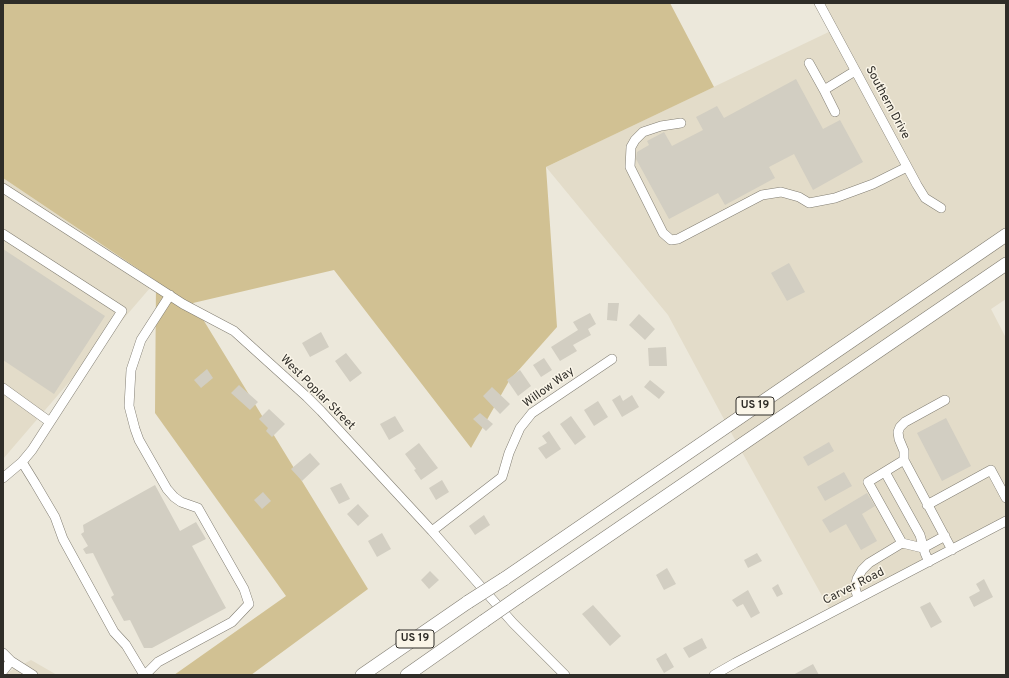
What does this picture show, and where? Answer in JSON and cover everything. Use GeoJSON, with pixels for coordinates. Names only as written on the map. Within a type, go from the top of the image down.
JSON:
{"type":"FeatureCollection","features":[{"type":"Feature","properties":{"kind":"highway","name":"US 19"},"geometry":{"type":"LineString","coordinates":[[362,675],[1006,235]]}},
{"type":"Feature","properties":{"kind":"highway","name":"US 19"},"geometry":{"type":"LineString","coordinates":[[407,675],[520,596],[1006,264]]}},
{"type":"Feature","properties":{"kind":"street","name":"Southern Drive"},"geometry":{"type":"LineString","coordinates":[[819,3],[925,198],[941,208]]}},
{"type":"Feature","properties":{"kind":"street"},"geometry":{"type":"LineString","coordinates":[[809,63],[835,112]]}},
{"type":"Feature","properties":{"kind":"street"},"geometry":{"type":"LineString","coordinates":[[824,90],[855,71]]}},
{"type":"Feature","properties":{"kind":"street"},"geometry":{"type":"LineString","coordinates":[[681,123],[661,126],[643,132],[634,140],[631,146],[630,167],[663,233],[671,240],[678,239],[762,195],[781,192],[799,197],[809,204],[835,198],[873,184],[907,167]]}},
{"type":"Feature","properties":{"kind":"street","name":"West Poplar Street"},"geometry":{"type":"LineString","coordinates":[[3,188],[170,295],[234,331],[307,397],[432,531],[513,623],[565,675]]}},
{"type":"Feature","properties":{"kind":"street"},"geometry":{"type":"LineString","coordinates":[[3,234],[122,311],[32,450],[22,462],[3,478]]}},
{"type":"Feature","properties":{"kind":"street"},"geometry":{"type":"LineString","coordinates":[[22,462],[55,517],[62,539],[114,632],[126,645],[144,675],[158,662],[232,622],[249,604],[244,589],[198,508],[181,502],[167,489],[139,440],[135,430],[129,406],[131,370],[141,340],[170,295]]}},
{"type":"Feature","properties":{"kind":"street","name":"Willow Way"},"geometry":{"type":"LineString","coordinates":[[432,531],[502,477],[509,453],[520,428],[532,413],[612,359]]}},
{"type":"Feature","properties":{"kind":"street"},"geometry":{"type":"LineString","coordinates":[[3,388],[50,422]]}},
{"type":"Feature","properties":{"kind":"street"},"geometry":{"type":"LineString","coordinates":[[945,400],[911,418],[900,427],[898,432],[899,440],[904,451],[904,460],[952,550]]}},
{"type":"Feature","properties":{"kind":"street"},"geometry":{"type":"LineString","coordinates":[[902,543],[868,482],[904,460]]}},
{"type":"Feature","properties":{"kind":"street"},"geometry":{"type":"LineString","coordinates":[[927,505],[991,470],[1006,498]]}},
{"type":"Feature","properties":{"kind":"street"},"geometry":{"type":"LineString","coordinates":[[885,472],[920,535],[923,548],[929,562]]}},
{"type":"Feature","properties":{"kind":"street","name":"Carver Road"},"geometry":{"type":"LineString","coordinates":[[714,675],[1006,521]]}},
{"type":"Feature","properties":{"kind":"street"},"geometry":{"type":"LineString","coordinates":[[858,598],[855,588],[857,579],[862,570],[869,563],[902,543],[923,548],[945,536]]}},
{"type":"Feature","properties":{"kind":"street"},"geometry":{"type":"LineString","coordinates":[[3,653],[11,661],[33,675]]}},
{"type":"Feature","properties":{"kind":"street"},"geometry":{"type":"LineString","coordinates":[[3,671],[11,661]]}},
{"type":"Feature","properties":{"kind":"shaded area"},"geometry":{"type":"Polygon","coordinates":[[[3,3],[670,3],[714,87],[546,167],[557,327],[509,381],[471,448],[334,270],[193,303],[368,589],[251,675],[174,675],[286,596],[155,413],[156,281],[3,178],[3,3]]]}},
{"type":"Feature","properties":{"kind":"shaded area"},"geometry":{"type":"Polygon","coordinates":[[[821,3],[1006,3],[1006,299],[991,309],[1006,338],[1006,519],[831,612],[733,436],[668,315],[546,167],[835,29],[821,3]]]}},
{"type":"Feature","properties":{"kind":"shaded area"},"geometry":{"type":"Polygon","coordinates":[[[3,178],[156,281],[3,459],[3,178]]]}},
{"type":"Feature","properties":{"kind":"shaded area"},"geometry":{"type":"Polygon","coordinates":[[[31,660],[57,675],[3,675],[31,660]]]}},
{"type":"Feature","properties":{"kind":"building"},"geometry":{"type":"Polygon","coordinates":[[[796,79],[823,129],[840,120],[863,162],[813,190],[794,154],[769,167],[775,178],[725,205],[718,193],[669,219],[636,159],[637,152],[649,145],[647,141],[664,132],[672,146],[703,130],[696,117],[717,106],[724,118],[796,79]]]}},
{"type":"Feature","properties":{"kind":"building"},"geometry":{"type":"Polygon","coordinates":[[[3,249],[105,316],[54,394],[3,360],[3,249]]]}},
{"type":"Feature","properties":{"kind":"building"},"geometry":{"type":"Polygon","coordinates":[[[789,263],[805,292],[787,301],[771,273],[789,263]]]}},
{"type":"Feature","properties":{"kind":"building"},"geometry":{"type":"Polygon","coordinates":[[[608,303],[619,303],[617,321],[607,320],[608,303]]]}},
{"type":"Feature","properties":{"kind":"building"},"geometry":{"type":"Polygon","coordinates":[[[590,313],[596,324],[588,329],[591,335],[573,345],[577,351],[560,361],[551,347],[578,330],[573,322],[590,313]]]}},
{"type":"Feature","properties":{"kind":"building"},"geometry":{"type":"Polygon","coordinates":[[[639,314],[655,329],[645,340],[629,325],[639,314]]]}},
{"type":"Feature","properties":{"kind":"building"},"geometry":{"type":"Polygon","coordinates":[[[321,332],[329,347],[310,357],[302,343],[321,332]]]}},
{"type":"Feature","properties":{"kind":"building"},"geometry":{"type":"Polygon","coordinates":[[[666,347],[667,366],[649,366],[648,348],[666,347]]]}},
{"type":"Feature","properties":{"kind":"building"},"geometry":{"type":"Polygon","coordinates":[[[346,353],[362,373],[350,382],[335,361],[346,353]]]}},
{"type":"Feature","properties":{"kind":"building"},"geometry":{"type":"Polygon","coordinates":[[[544,358],[552,370],[541,377],[533,365],[544,358]]]}},
{"type":"Feature","properties":{"kind":"building"},"geometry":{"type":"Polygon","coordinates":[[[207,369],[213,378],[201,388],[194,380],[207,369]]]}},
{"type":"Feature","properties":{"kind":"building"},"geometry":{"type":"Polygon","coordinates":[[[520,370],[531,386],[518,396],[507,380],[520,370]]]}},
{"type":"Feature","properties":{"kind":"building"},"geometry":{"type":"Polygon","coordinates":[[[650,380],[665,392],[659,399],[644,387],[650,380]]]}},
{"type":"Feature","properties":{"kind":"building"},"geometry":{"type":"Polygon","coordinates":[[[239,385],[258,402],[250,410],[231,393],[239,385]]]}},
{"type":"Feature","properties":{"kind":"building"},"geometry":{"type":"Polygon","coordinates":[[[492,387],[510,404],[500,414],[483,396],[492,387]]]}},
{"type":"Feature","properties":{"kind":"building"},"geometry":{"type":"Polygon","coordinates":[[[620,395],[623,401],[632,395],[639,407],[622,417],[612,400],[620,395]]]}},
{"type":"Feature","properties":{"kind":"building"},"geometry":{"type":"Polygon","coordinates":[[[598,401],[608,417],[594,426],[584,410],[598,401]]]}},
{"type":"Feature","properties":{"kind":"building"},"geometry":{"type":"Polygon","coordinates":[[[269,409],[285,424],[272,437],[266,431],[268,428],[259,419],[269,409]]]}},
{"type":"Feature","properties":{"kind":"building"},"geometry":{"type":"Polygon","coordinates":[[[480,413],[493,424],[486,431],[473,419],[480,413]]]}},
{"type":"Feature","properties":{"kind":"building"},"geometry":{"type":"Polygon","coordinates":[[[395,416],[404,431],[389,440],[380,424],[395,416]]]}},
{"type":"Feature","properties":{"kind":"building"},"geometry":{"type":"Polygon","coordinates":[[[571,416],[586,437],[575,445],[560,424],[571,416]]]}},
{"type":"Feature","properties":{"kind":"building"},"geometry":{"type":"Polygon","coordinates":[[[946,418],[971,466],[942,481],[917,433],[946,418]]]}},
{"type":"Feature","properties":{"kind":"building"},"geometry":{"type":"Polygon","coordinates":[[[549,431],[561,449],[546,459],[538,448],[547,443],[542,436],[549,431]]]}},
{"type":"Feature","properties":{"kind":"building"},"geometry":{"type":"Polygon","coordinates":[[[829,442],[834,451],[808,466],[803,457],[829,442]]]}},
{"type":"Feature","properties":{"kind":"building"},"geometry":{"type":"Polygon","coordinates":[[[419,443],[438,468],[421,480],[414,470],[416,469],[405,454],[419,443]]]}},
{"type":"Feature","properties":{"kind":"building"},"geometry":{"type":"Polygon","coordinates":[[[310,453],[320,464],[302,481],[291,469],[310,453]]]}},
{"type":"Feature","properties":{"kind":"building"},"geometry":{"type":"Polygon","coordinates":[[[844,472],[852,486],[825,501],[817,487],[844,472]]]}},
{"type":"Feature","properties":{"kind":"building"},"geometry":{"type":"Polygon","coordinates":[[[442,480],[449,492],[436,500],[429,488],[442,480]]]}},
{"type":"Feature","properties":{"kind":"building"},"geometry":{"type":"Polygon","coordinates":[[[341,483],[350,499],[339,504],[330,488],[341,483]]]}},
{"type":"Feature","properties":{"kind":"building"},"geometry":{"type":"Polygon","coordinates":[[[155,485],[180,531],[196,522],[206,539],[192,546],[226,608],[152,648],[144,648],[130,620],[124,621],[111,597],[114,595],[93,553],[86,554],[83,549],[88,546],[81,534],[84,532],[83,525],[155,485]]]}},
{"type":"Feature","properties":{"kind":"building"},"geometry":{"type":"Polygon","coordinates":[[[263,492],[271,501],[262,509],[254,500],[263,492]]]}},
{"type":"Feature","properties":{"kind":"building"},"geometry":{"type":"Polygon","coordinates":[[[867,493],[875,506],[862,514],[877,541],[861,550],[846,524],[830,533],[822,520],[867,493]]]}},
{"type":"Feature","properties":{"kind":"building"},"geometry":{"type":"Polygon","coordinates":[[[358,504],[369,516],[358,526],[347,514],[358,504]]]}},
{"type":"Feature","properties":{"kind":"building"},"geometry":{"type":"Polygon","coordinates":[[[484,515],[490,525],[475,535],[469,526],[484,515]]]}},
{"type":"Feature","properties":{"kind":"building"},"geometry":{"type":"Polygon","coordinates":[[[382,533],[391,549],[377,557],[368,541],[382,533]]]}},
{"type":"Feature","properties":{"kind":"building"},"geometry":{"type":"Polygon","coordinates":[[[757,553],[762,561],[748,568],[744,560],[757,553]]]}},
{"type":"Feature","properties":{"kind":"building"},"geometry":{"type":"Polygon","coordinates":[[[667,568],[676,584],[664,590],[656,575],[667,568]]]}},
{"type":"Feature","properties":{"kind":"building"},"geometry":{"type":"Polygon","coordinates":[[[430,571],[439,580],[429,589],[421,580],[430,571]]]}},
{"type":"Feature","properties":{"kind":"building"},"geometry":{"type":"Polygon","coordinates":[[[984,579],[993,597],[974,607],[969,597],[980,591],[976,584],[984,579]]]}},
{"type":"Feature","properties":{"kind":"building"},"geometry":{"type":"Polygon","coordinates":[[[778,584],[783,594],[777,597],[772,588],[778,584]]]}},
{"type":"Feature","properties":{"kind":"building"},"geometry":{"type":"Polygon","coordinates":[[[748,590],[760,613],[751,618],[743,604],[737,607],[732,600],[748,590]]]}},
{"type":"Feature","properties":{"kind":"building"},"geometry":{"type":"Polygon","coordinates":[[[930,602],[942,622],[931,628],[920,607],[930,602]]]}},
{"type":"Feature","properties":{"kind":"building"},"geometry":{"type":"Polygon","coordinates":[[[593,605],[621,636],[610,646],[582,614],[593,605]]]}},
{"type":"Feature","properties":{"kind":"building"},"geometry":{"type":"Polygon","coordinates":[[[702,638],[707,648],[689,658],[683,648],[702,638]]]}},
{"type":"Feature","properties":{"kind":"building"},"geometry":{"type":"Polygon","coordinates":[[[666,653],[674,667],[664,673],[656,659],[666,653]]]}},
{"type":"Feature","properties":{"kind":"building"},"geometry":{"type":"Polygon","coordinates":[[[813,664],[819,675],[793,675],[813,664]]]}}]}
